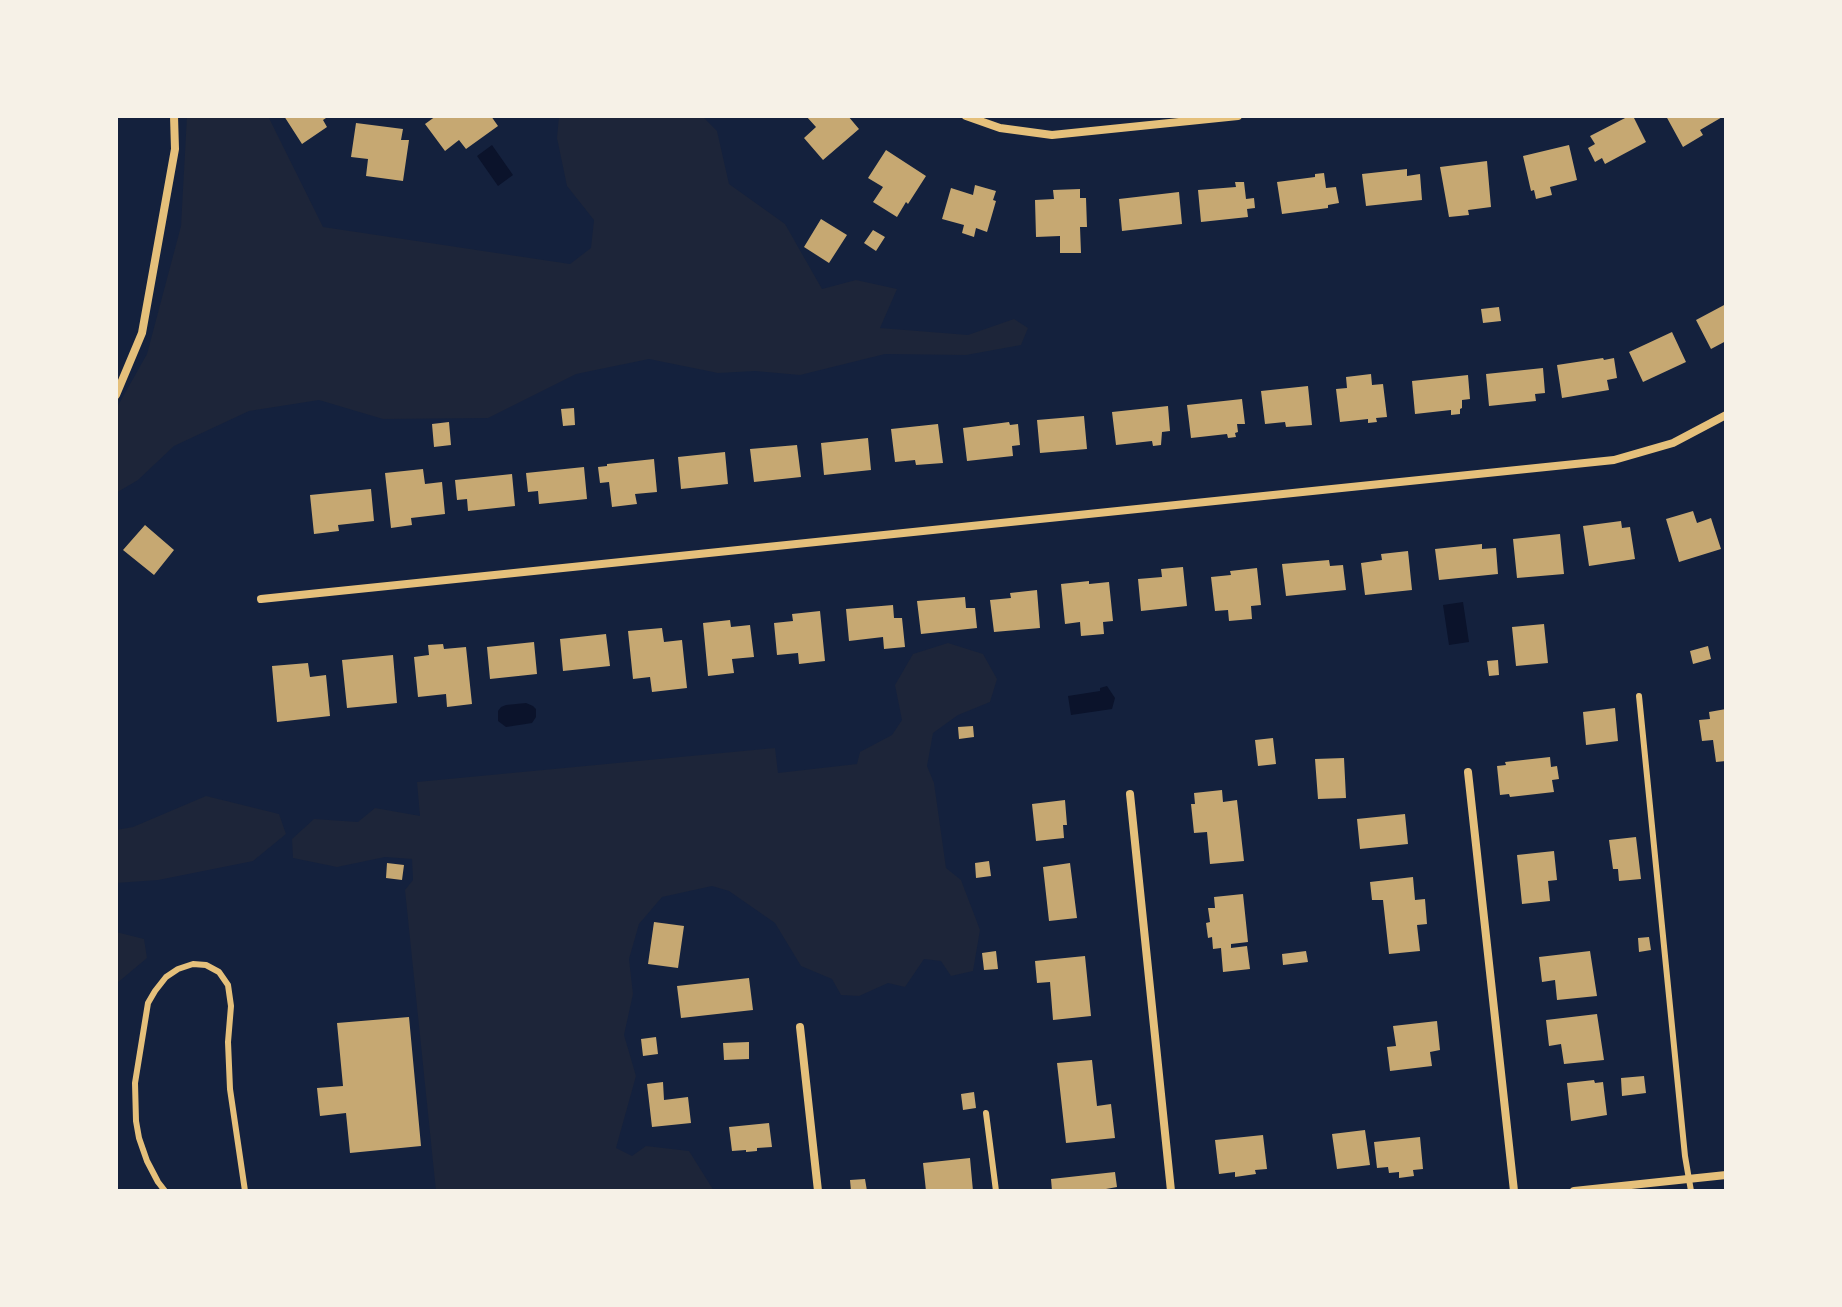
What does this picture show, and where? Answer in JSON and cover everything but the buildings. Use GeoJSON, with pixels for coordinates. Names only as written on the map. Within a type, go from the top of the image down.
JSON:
{"type":"FeatureCollection","features":[{"type":"Feature","properties":{"kind":"street"},"geometry":{"type":"LineString","coordinates":[[116,395],[142,333],[175,149],[174,116]]}},
{"type":"Feature","properties":{"kind":"street"},"geometry":{"type":"LineString","coordinates":[[966,116],[1000,128],[1052,135],[1238,116]]}},
{"type":"Feature","properties":{"kind":"street"},"geometry":{"type":"LineString","coordinates":[[261,599],[1614,460],[1673,443],[1726,415]]}},
{"type":"Feature","properties":{"kind":"street"},"geometry":{"type":"LineString","coordinates":[[1468,772],[1514,1191]]}},
{"type":"Feature","properties":{"kind":"street"},"geometry":{"type":"LineString","coordinates":[[1130,794],[1171,1191]]}},
{"type":"Feature","properties":{"kind":"street"},"geometry":{"type":"LineString","coordinates":[[800,1027],[818,1191]]}},
{"type":"Feature","properties":{"kind":"street"},"geometry":{"type":"LineString","coordinates":[[1574,1191],[1726,1175]]}},
{"type":"Feature","properties":{"kind":"lane"},"geometry":{"type":"LineString","coordinates":[[1639,696],[1691,1191]]}},
{"type":"Feature","properties":{"kind":"lane"},"geometry":{"type":"LineString","coordinates":[[165,1191],[147,1161],[139,1138],[135,1083],[148,1003],[166,977],[193,964],[206,965],[219,972],[228,985],[231,1006],[228,1042],[230,1089],[245,1191]]}},
{"type":"Feature","properties":{"kind":"lane"},"geometry":{"type":"LineString","coordinates":[[986,1113],[996,1191]]}},
{"type":"Feature","properties":{"kind":"shaded area"},"geometry":{"type":"Polygon","coordinates":[[[187,116],[268,116],[323,227],[570,264],[591,248],[594,220],[567,186],[557,138],[559,116],[702,116],[717,131],[729,184],[785,224],[822,289],[856,280],[897,289],[880,328],[968,335],[1014,319],[1028,328],[1021,345],[966,355],[885,354],[800,375],[755,371],[718,373],[649,359],[576,374],[488,418],[383,419],[319,400],[249,411],[174,446],[138,480],[116,493],[116,409],[147,354],[181,226],[187,116]]]}},
{"type":"Feature","properties":{"kind":"shaded area"},"geometry":{"type":"Polygon","coordinates":[[[492,145],[513,175],[498,186],[477,156],[492,145]]]}},
{"type":"Feature","properties":{"kind":"shaded area"},"geometry":{"type":"Polygon","coordinates":[[[1463,602],[1469,642],[1449,645],[1443,605],[1463,602]]]}},
{"type":"Feature","properties":{"kind":"shaded area"},"geometry":{"type":"Polygon","coordinates":[[[948,643],[983,654],[997,679],[990,702],[958,715],[933,733],[927,766],[934,783],[946,868],[961,880],[980,930],[973,971],[951,976],[941,961],[924,959],[905,987],[888,983],[859,996],[841,995],[832,979],[801,966],[775,923],[729,891],[712,886],[662,897],[639,924],[629,959],[633,994],[624,1035],[636,1076],[616,1148],[632,1156],[646,1146],[689,1151],[714,1191],[436,1191],[405,890],[413,880],[412,859],[385,857],[337,867],[293,858],[292,839],[314,819],[358,822],[375,808],[420,816],[417,782],[775,748],[778,773],[857,764],[860,752],[892,735],[902,720],[895,685],[913,654],[948,643]]]}},
{"type":"Feature","properties":{"kind":"shaded area"},"geometry":{"type":"Polygon","coordinates":[[[1107,686],[1115,698],[1112,709],[1071,715],[1068,696],[1100,691],[1100,688],[1107,686]]]}},
{"type":"Feature","properties":{"kind":"shaded area"},"geometry":{"type":"Polygon","coordinates":[[[526,703],[536,709],[532,723],[506,727],[498,721],[501,707],[526,703]]]}},
{"type":"Feature","properties":{"kind":"shaded area"},"geometry":{"type":"Polygon","coordinates":[[[206,796],[279,814],[286,834],[253,861],[158,880],[116,883],[116,830],[133,827],[206,796]]]}},
{"type":"Feature","properties":{"kind":"shaded area"},"geometry":{"type":"Polygon","coordinates":[[[116,932],[144,939],[147,958],[116,984],[116,932]]]}}]}
